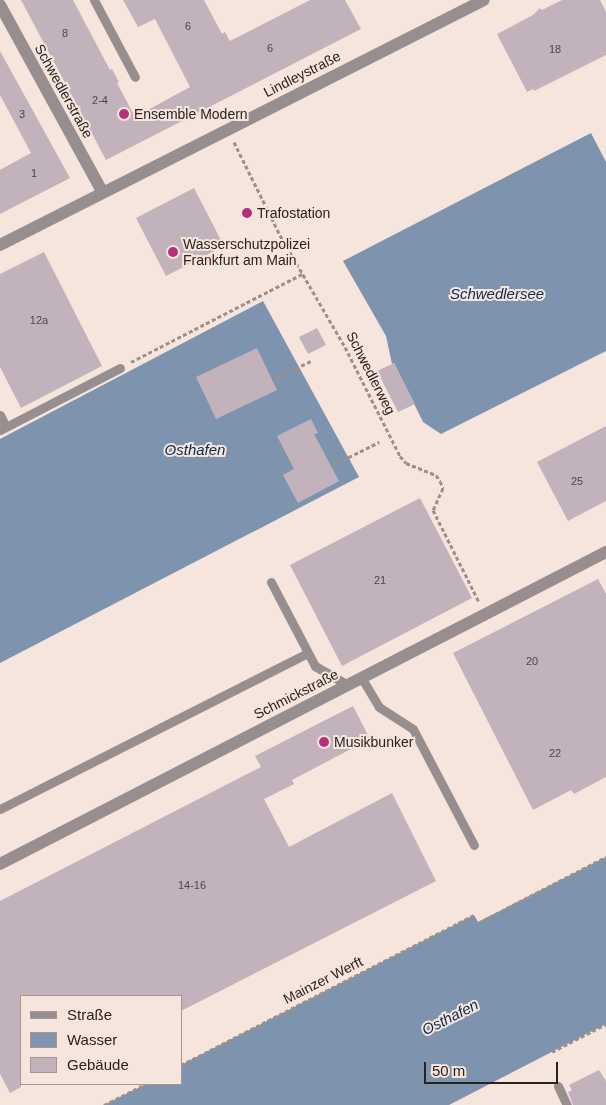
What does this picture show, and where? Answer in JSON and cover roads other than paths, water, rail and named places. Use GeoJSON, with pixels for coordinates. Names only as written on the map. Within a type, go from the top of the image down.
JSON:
{"type":"FeatureCollection","features":[{"type":"Feature","properties":{"kind":"street","name":"Lindleystraße"},"geometry":{"type":"LineString","coordinates":[[0,245],[102,191],[484,0]]}},
{"type":"Feature","properties":{"kind":"street","name":"Schwedlerstraße"},"geometry":{"type":"LineString","coordinates":[[0,5],[102,191]]}},
{"type":"Feature","properties":{"kind":"street","name":"Schmickstraße"},"geometry":{"type":"LineString","coordinates":[[0,864],[606,552]]}},
{"type":"Feature","properties":{"kind":"lane"},"geometry":{"type":"LineString","coordinates":[[94,0],[135,77]]}},
{"type":"Feature","properties":{"kind":"lane"},"geometry":{"type":"LineString","coordinates":[[0,415],[3,429],[120,368]]}},
{"type":"Feature","properties":{"kind":"lane"},"geometry":{"type":"LineString","coordinates":[[271,582],[316,666],[348,685]]}},
{"type":"Feature","properties":{"kind":"lane"},"geometry":{"type":"LineString","coordinates":[[0,809],[308,652]]}},
{"type":"Feature","properties":{"kind":"lane"},"geometry":{"type":"LineString","coordinates":[[361,678],[379,708],[412,730],[474,845]]}},
{"type":"Feature","properties":{"kind":"lane"},"geometry":{"type":"LineString","coordinates":[[558,1086],[568,1105]]}},
{"type":"Feature","properties":{"kind":"water","name":"Schwedlersee"},"geometry":{"type":"Polygon","coordinates":[[[591,133],[606,162],[606,351],[441,434],[423,422],[394,363],[392,364],[386,336],[343,261],[591,133]]]}},
{"type":"Feature","properties":{"kind":"water","name":"Osthafen"},"geometry":{"type":"Polygon","coordinates":[[[263,301],[359,477],[0,663],[0,439],[263,301]]]}},
{"type":"Feature","properties":{"kind":"water","name":"Osthafen"},"geometry":{"type":"Polygon","coordinates":[[[606,857],[606,1024],[449,1105],[104,1105],[144,1085],[182,1085],[182,1064],[474,915],[478,922],[606,857]]]}},
{"type":"Feature","properties":{"kind":"place","name":"Ensemble Modern"},"geometry":{"type":"Point","coordinates":[124,114]}},
{"type":"Feature","properties":{"kind":"place","name":"Trafostation"},"geometry":{"type":"Point","coordinates":[247,213]}},
{"type":"Feature","properties":{"kind":"place","name":"Wasserschutzpolizei Frankfurt am Main"},"geometry":{"type":"Point","coordinates":[173,252]}},
{"type":"Feature","properties":{"kind":"place","name":"Musikbunker"},"geometry":{"type":"Point","coordinates":[324,742]}}]}
